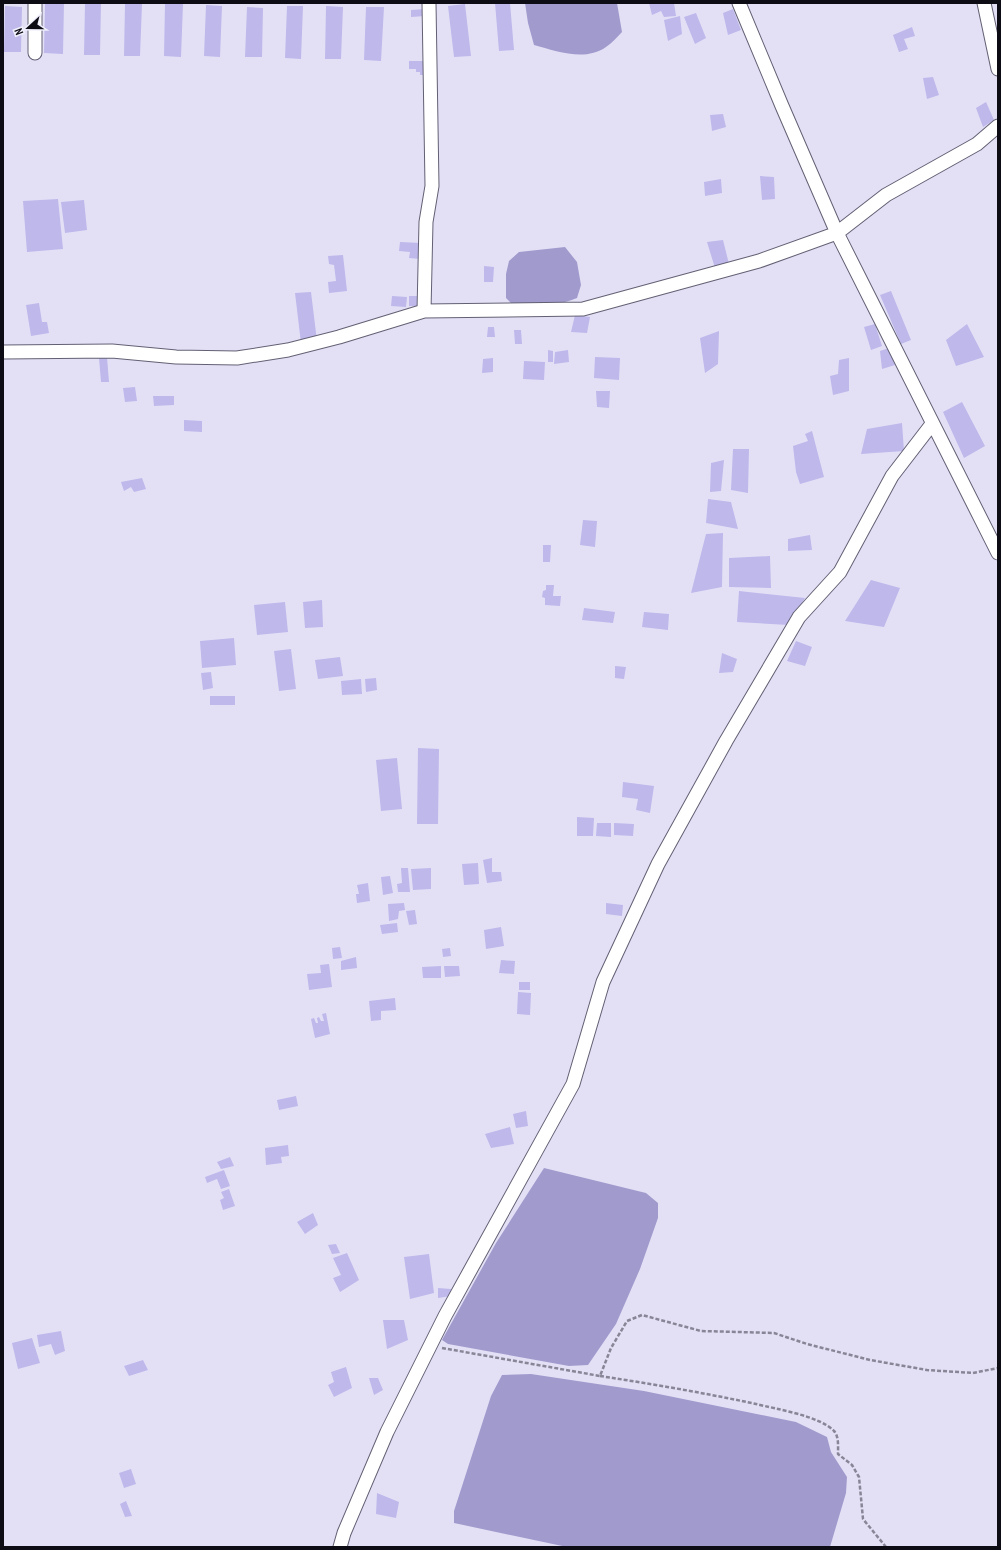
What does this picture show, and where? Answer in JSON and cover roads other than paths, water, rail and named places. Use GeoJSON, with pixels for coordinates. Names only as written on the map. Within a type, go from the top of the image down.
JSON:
{"type":"FeatureCollection","features":[{"type":"Feature","properties":{"kind":"street"},"geometry":{"type":"LineString","coordinates":[[35,3],[35,53]]}},
{"type":"Feature","properties":{"kind":"street"},"geometry":{"type":"LineString","coordinates":[[424,311],[426,222],[432,186],[429,3]]}},
{"type":"Feature","properties":{"kind":"street"},"geometry":{"type":"LineString","coordinates":[[739,3],[837,233],[997,551]]}},
{"type":"Feature","properties":{"kind":"street"},"geometry":{"type":"LineString","coordinates":[[984,3],[998,69]]}},
{"type":"Feature","properties":{"kind":"street"},"geometry":{"type":"LineString","coordinates":[[3,352],[112,351],[176,357],[237,358],[288,350],[339,337],[424,311],[583,309],[760,261],[837,233],[886,195],[977,144],[998,126]]}},
{"type":"Feature","properties":{"kind":"street"},"geometry":{"type":"LineString","coordinates":[[340,1547],[344,1533],[387,1432],[445,1316],[573,1084],[603,982],[658,864],[726,741],[799,617],[840,572],[892,476],[932,424]]}}]}
